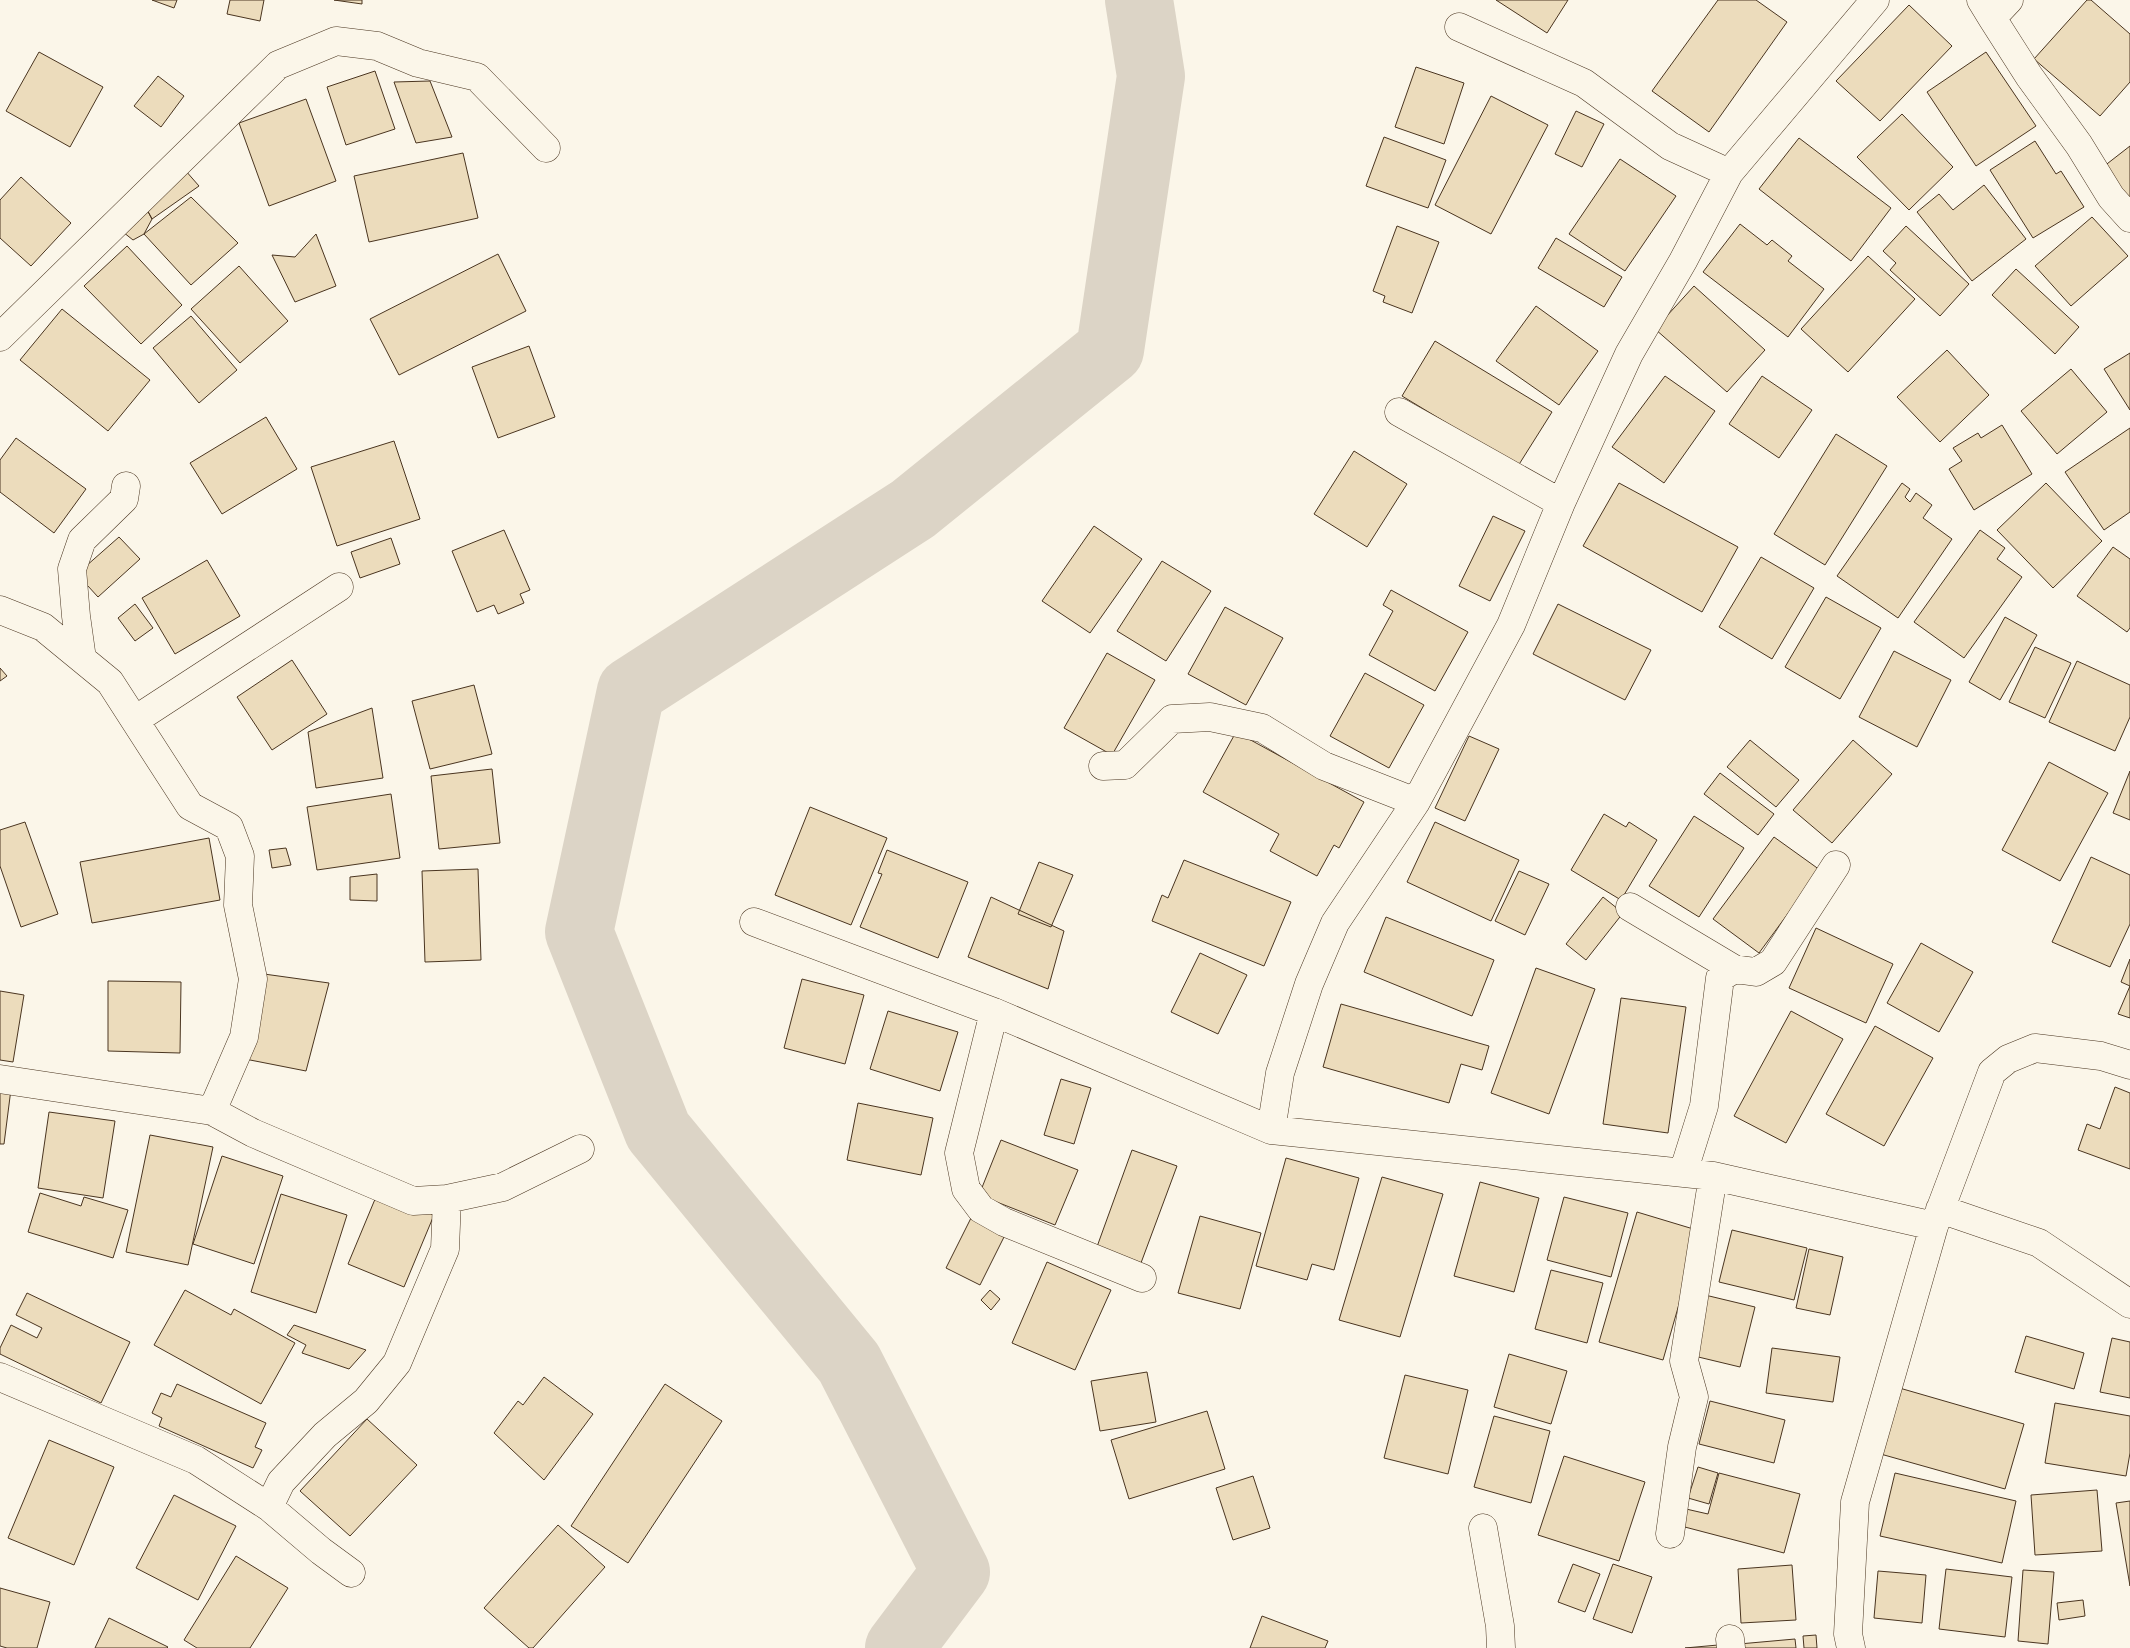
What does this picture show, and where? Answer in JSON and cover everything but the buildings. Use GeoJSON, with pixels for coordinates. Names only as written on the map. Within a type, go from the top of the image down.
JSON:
{"type":"FeatureCollection","features":[{"type":"Feature","properties":{"kind":"street"},"geometry":{"type":"LineString","coordinates":[[1271,1130],[1280,1073],[1310,984],[1335,923],[1416,802],[1511,625],[1561,503],[1629,354],[1683,261],[1729,173],[1875,0]]}},
{"type":"Feature","properties":{"kind":"street"},"geometry":{"type":"LineString","coordinates":[[1994,6],[2029,76],[2079,145],[2111,197],[2130,218]]}},
{"type":"Feature","properties":{"kind":"street"},"geometry":{"type":"LineString","coordinates":[[1459,26],[1584,83],[1670,146],[1729,173]]}},
{"type":"Feature","properties":{"kind":"street"},"geometry":{"type":"LineString","coordinates":[[0,337],[278,65],[336,41],[377,46],[418,63],[477,77],[546,148]]}},
{"type":"Feature","properties":{"kind":"street"},"geometry":{"type":"LineString","coordinates":[[1399,412],[1561,503]]}},
{"type":"Feature","properties":{"kind":"street"},"geometry":{"type":"LineString","coordinates":[[82,659],[72,569],[82,540],[124,499],[126,486]]}},
{"type":"Feature","properties":{"kind":"street"},"geometry":{"type":"LineString","coordinates":[[135,720],[339,587]]}},
{"type":"Feature","properties":{"kind":"street"},"geometry":{"type":"LineString","coordinates":[[0,610],[44,627],[110,682],[190,806],[229,828],[240,856],[238,905],[253,979],[244,1036],[212,1111]]}},
{"type":"Feature","properties":{"kind":"street"},"geometry":{"type":"LineString","coordinates":[[1103,766],[1125,766],[1172,719],[1210,717],[1262,728],[1324,766],[1416,802]]}},
{"type":"Feature","properties":{"kind":"street"},"geometry":{"type":"LineString","coordinates":[[1630,908],[1734,968],[1756,972],[1774,962],[1836,864]]}},
{"type":"Feature","properties":{"kind":"street"},"geometry":{"type":"LineString","coordinates":[[754,922],[994,1012],[1271,1130],[1683,1172],[1937,1218],[2039,1243],[2130,1304]]}},
{"type":"Feature","properties":{"kind":"street"},"geometry":{"type":"LineString","coordinates":[[1683,1172],[1704,1106],[1720,978],[1734,968]]}},
{"type":"Feature","properties":{"kind":"street"},"geometry":{"type":"LineString","coordinates":[[994,1012],[959,1153],[966,1189],[981,1209],[1004,1222],[1142,1278]]}},
{"type":"Feature","properties":{"kind":"street"},"geometry":{"type":"LineString","coordinates":[[1851,1648],[1848,1634],[1856,1502],[1937,1218],[1992,1072],[2008,1059],[2035,1048],[2101,1056],[2130,1065]]}},
{"type":"Feature","properties":{"kind":"street"},"geometry":{"type":"LineString","coordinates":[[0,1080],[212,1111],[252,1133],[414,1201],[447,1199],[503,1187],[580,1149]]}},
{"type":"Feature","properties":{"kind":"street"},"geometry":{"type":"LineString","coordinates":[[1670,1534],[1682,1447],[1694,1397],[1684,1361],[1713,1176]]}},
{"type":"Feature","properties":{"kind":"street"},"geometry":{"type":"LineString","coordinates":[[269,1507],[281,1482],[325,1435],[366,1401],[398,1363],[445,1250],[447,1199]]}},
{"type":"Feature","properties":{"kind":"street"},"geometry":{"type":"LineString","coordinates":[[0,1377],[196,1460],[269,1507],[321,1551],[351,1573]]}},
{"type":"Feature","properties":{"kind":"street"},"geometry":{"type":"LineString","coordinates":[[1483,1528],[1500,1626],[1501,1648]]}},
{"type":"Feature","properties":{"kind":"waterway"},"geometry":{"type":"LineString","coordinates":[[899,1648],[956,1572],[849,1363],[658,1131],[579,932],[631,691],[913,509],[1110,350],[1151,76],[1139,0]]}}]}
